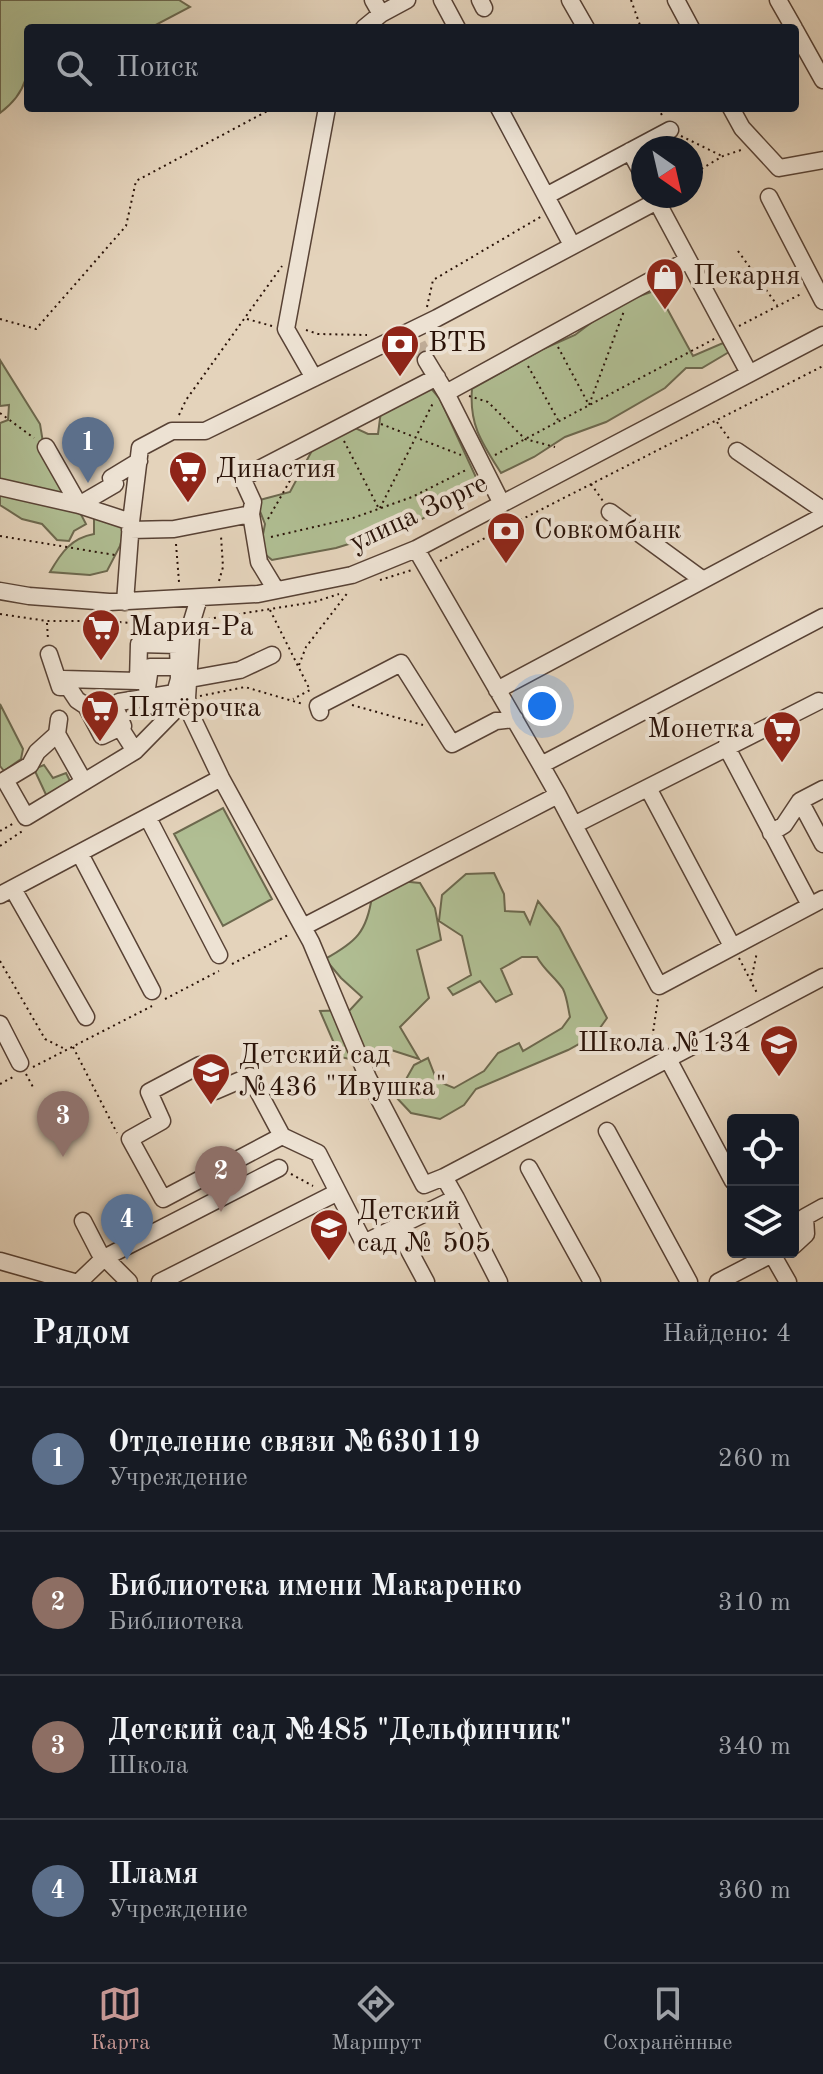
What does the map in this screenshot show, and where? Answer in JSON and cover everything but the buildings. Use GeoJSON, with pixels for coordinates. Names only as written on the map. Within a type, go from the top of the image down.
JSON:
{"type":"FeatureCollection","features":[{"type":"Feature","properties":{"kind":"street"},"geometry":{"type":"LineString","coordinates":[[377,7],[407,0]]}},
{"type":"Feature","properties":{"kind":"street"},"geometry":{"type":"LineString","coordinates":[[442,0],[455,24]]}},
{"type":"Feature","properties":{"kind":"street"},"geometry":{"type":"LineString","coordinates":[[570,0],[584,24]]}},
{"type":"Feature","properties":{"kind":"street"},"geometry":{"type":"LineString","coordinates":[[676,0],[689,24]]}},
{"type":"Feature","properties":{"kind":"street"},"geometry":{"type":"LineString","coordinates":[[778,0],[791,24]]}},
{"type":"Feature","properties":{"kind":"street"},"geometry":{"type":"LineString","coordinates":[[799,38],[823,80]]}},
{"type":"Feature","properties":{"kind":"street"},"geometry":{"type":"LineString","coordinates":[[314,378],[286,329],[326,112]]}},
{"type":"Feature","properties":{"kind":"street"},"geometry":{"type":"LineString","coordinates":[[501,112],[572,245]]}},
{"type":"Feature","properties":{"kind":"street"},"geometry":{"type":"LineString","coordinates":[[733,112],[742,128],[779,168],[823,160]]}},
{"type":"Feature","properties":{"kind":"street"},"geometry":{"type":"LineString","coordinates":[[550,203],[630,151],[670,130]]}},
{"type":"Feature","properties":{"kind":"street"},"geometry":{"type":"LineString","coordinates":[[769,197],[819,293]]}},
{"type":"Feature","properties":{"kind":"street"},"geometry":{"type":"LineString","coordinates":[[125,602],[134,577],[131,526],[140,448],[172,431],[205,431],[392,339],[417,333],[637,208]]}},
{"type":"Feature","properties":{"kind":"street"},"geometry":{"type":"LineString","coordinates":[[660,208],[749,373]]}},
{"type":"Feature","properties":{"kind":"street"},"geometry":{"type":"LineString","coordinates":[[276,590],[254,563],[251,541],[253,502],[242,478],[361,417],[521,352],[688,260]]}},
{"type":"Feature","properties":{"kind":"street","name":"улица Зорге"},"geometry":{"type":"LineString","coordinates":[[0,591],[29,596],[125,602],[276,590],[352,575],[416,549],[823,335]]}},
{"type":"Feature","properties":{"kind":"street"},"geometry":{"type":"LineString","coordinates":[[426,360],[442,385],[502,504]]}},
{"type":"Feature","properties":{"kind":"street"},"geometry":{"type":"LineString","coordinates":[[46,447],[79,505]]}},
{"type":"Feature","properties":{"kind":"street"},"geometry":{"type":"LineString","coordinates":[[497,690],[823,513],[737,451]]}},
{"type":"Feature","properties":{"kind":"street"},"geometry":{"type":"LineString","coordinates":[[79,505],[115,484],[111,478],[139,461]]}},
{"type":"Feature","properties":{"kind":"street"},"geometry":{"type":"LineString","coordinates":[[0,487],[79,505],[131,526],[174,529],[251,514]]}},
{"type":"Feature","properties":{"kind":"street"},"geometry":{"type":"LineString","coordinates":[[610,512],[703,580]]}},
{"type":"Feature","properties":{"kind":"street"},"geometry":{"type":"LineString","coordinates":[[416,549],[558,795],[659,986],[816,902],[771,833],[726,746]]}},
{"type":"Feature","properties":{"kind":"street"},"geometry":{"type":"LineString","coordinates":[[206,597],[192,621],[186,671],[190,713],[221,778],[303,927],[368,1078],[424,1185],[823,977]]}},
{"type":"Feature","properties":{"kind":"street"},"geometry":{"type":"LineString","coordinates":[[541,765],[823,617]]}},
{"type":"Feature","properties":{"kind":"street"},"geometry":{"type":"LineString","coordinates":[[139,644],[178,645],[186,671],[175,693],[119,702],[115,707],[123,726],[102,736],[86,706],[77,700],[63,679],[138,681],[139,644]]}},
{"type":"Feature","properties":{"kind":"street"},"geometry":{"type":"LineString","coordinates":[[49,654],[60,687],[146,691],[150,667],[186,671],[197,680],[240,670],[272,655]]}},
{"type":"Feature","properties":{"kind":"street"},"geometry":{"type":"LineString","coordinates":[[317,709],[401,663],[452,744],[496,721],[515,719]]}},
{"type":"Feature","properties":{"kind":"street"},"geometry":{"type":"LineString","coordinates":[[84,782],[58,726],[30,765],[5,780],[26,817],[84,782],[135,751],[187,698]]}},
{"type":"Feature","properties":{"kind":"street"},"geometry":{"type":"LineString","coordinates":[[574,825],[819,701]]}},
{"type":"Feature","properties":{"kind":"street"},"geometry":{"type":"LineString","coordinates":[[91,703],[107,707],[135,751]]}},
{"type":"Feature","properties":{"kind":"street"},"geometry":{"type":"LineString","coordinates":[[86,1017],[6,892],[221,778]]}},
{"type":"Feature","properties":{"kind":"street"},"geometry":{"type":"LineString","coordinates":[[648,788],[732,946]]}},
{"type":"Feature","properties":{"kind":"street"},"geometry":{"type":"LineString","coordinates":[[771,833],[784,825],[800,801],[823,789]]}},
{"type":"Feature","properties":{"kind":"street"},"geometry":{"type":"LineString","coordinates":[[303,927],[558,795]]}},
{"type":"Feature","properties":{"kind":"street"},"geometry":{"type":"LineString","coordinates":[[800,801],[823,844]]}},
{"type":"Feature","properties":{"kind":"street"},"geometry":{"type":"LineString","coordinates":[[148,818],[219,955]]}},
{"type":"Feature","properties":{"kind":"street"},"geometry":{"type":"LineString","coordinates":[[80,854],[152,991]]}},
{"type":"Feature","properties":{"kind":"street"},"geometry":{"type":"LineString","coordinates":[[0,1024],[20,1063]]}},
{"type":"Feature","properties":{"kind":"street"},"geometry":{"type":"LineString","coordinates":[[665,1061],[727,1170]]}},
{"type":"Feature","properties":{"kind":"street"},"geometry":{"type":"LineString","coordinates":[[282,1136],[163,1199],[130,1139],[162,1121],[149,1092],[200,1065],[215,1091],[250,1076],[282,1136],[318,1153],[364,1243],[456,1198]]}},
{"type":"Feature","properties":{"kind":"street"},"geometry":{"type":"LineString","coordinates":[[607,1131],[689,1282]]}},
{"type":"Feature","properties":{"kind":"street"},"geometry":{"type":"LineString","coordinates":[[0,1261],[72,1282],[104,1258],[279,1168]]}},
{"type":"Feature","properties":{"kind":"street"},"geometry":{"type":"LineString","coordinates":[[529,1168],[592,1282]]}},
{"type":"Feature","properties":{"kind":"street"},"geometry":{"type":"LineString","coordinates":[[444,1177],[499,1282]]}},
{"type":"Feature","properties":{"kind":"street"},"geometry":{"type":"LineString","coordinates":[[160,1282],[338,1192]]}},
{"type":"Feature","properties":{"kind":"street"},"geometry":{"type":"LineString","coordinates":[[799,1240],[806,1234],[805,1217],[823,1207]]}},
{"type":"Feature","properties":{"kind":"street"},"geometry":{"type":"LineString","coordinates":[[83,1221],[99,1252],[129,1282]]}},
{"type":"Feature","properties":{"kind":"street"},"geometry":{"type":"LineString","coordinates":[[396,1226],[426,1282]]}},
{"type":"Feature","properties":{"kind":"street"},"geometry":{"type":"LineString","coordinates":[[718,1282],[778,1266]]}},
{"type":"Feature","properties":{"kind":"path"},"geometry":{"type":"LineString","coordinates":[[631,0],[640,24]]}},
{"type":"Feature","properties":{"kind":"path"},"geometry":{"type":"LineString","coordinates":[[0,319],[36,329],[126,226],[136,181],[265,112]]}},
{"type":"Feature","properties":{"kind":"path"},"geometry":{"type":"LineString","coordinates":[[670,130],[723,156]]}},
{"type":"Feature","properties":{"kind":"path"},"geometry":{"type":"LineString","coordinates":[[703,168],[723,156],[757,145]]}},
{"type":"Feature","properties":{"kind":"path"},"geometry":{"type":"LineString","coordinates":[[417,333],[433,280],[550,203]]}},
{"type":"Feature","properties":{"kind":"path"},"geometry":{"type":"LineString","coordinates":[[738,251],[778,306]]}},
{"type":"Feature","properties":{"kind":"path"},"geometry":{"type":"LineString","coordinates":[[172,431],[186,400],[282,266]]}},
{"type":"Feature","properties":{"kind":"path"},"geometry":{"type":"LineString","coordinates":[[589,405],[632,291]]}},
{"type":"Feature","properties":{"kind":"path"},"geometry":{"type":"LineString","coordinates":[[251,541],[353,518],[412,497],[778,306],[819,293]]}},
{"type":"Feature","properties":{"kind":"path"},"geometry":{"type":"LineString","coordinates":[[246,319],[318,334],[392,339]]}},
{"type":"Feature","properties":{"kind":"path"},"geometry":{"type":"LineString","coordinates":[[551,335],[589,405]]}},
{"type":"Feature","properties":{"kind":"path"},"geometry":{"type":"LineString","coordinates":[[521,352],[559,421]]}},
{"type":"Feature","properties":{"kind":"path"},"geometry":{"type":"LineString","coordinates":[[379,509],[442,385],[488,402],[525,439],[555,447]]}},
{"type":"Feature","properties":{"kind":"path"},"geometry":{"type":"LineString","coordinates":[[0,413],[46,447]]}},
{"type":"Feature","properties":{"kind":"path"},"geometry":{"type":"LineString","coordinates":[[361,417],[481,462]]}},
{"type":"Feature","properties":{"kind":"path"},"geometry":{"type":"LineString","coordinates":[[716,421],[737,451]]}},
{"type":"Feature","properties":{"kind":"path"},"geometry":{"type":"LineString","coordinates":[[338,429],[379,509]]}},
{"type":"Feature","properties":{"kind":"path"},"geometry":{"type":"LineString","coordinates":[[251,541],[312,442]]}},
{"type":"Feature","properties":{"kind":"path"},"geometry":{"type":"LineString","coordinates":[[591,484],[610,512]]}},
{"type":"Feature","properties":{"kind":"path"},"geometry":{"type":"LineString","coordinates":[[206,597],[217,590],[223,567],[220,520]]}},
{"type":"Feature","properties":{"kind":"path"},"geometry":{"type":"LineString","coordinates":[[174,529],[181,599]]}},
{"type":"Feature","properties":{"kind":"path"},"geometry":{"type":"LineString","coordinates":[[0,536],[134,556]]}},
{"type":"Feature","properties":{"kind":"path"},"geometry":{"type":"LineString","coordinates":[[299,666],[306,647],[350,590]]}},
{"type":"Feature","properties":{"kind":"path"},"geometry":{"type":"LineString","coordinates":[[270,609],[310,690],[290,701]]}},
{"type":"Feature","properties":{"kind":"path"},"geometry":{"type":"LineString","coordinates":[[47,621],[49,654]]}},
{"type":"Feature","properties":{"kind":"path"},"geometry":{"type":"LineString","coordinates":[[187,698],[245,687],[317,709]]}},
{"type":"Feature","properties":{"kind":"path"},"geometry":{"type":"LineString","coordinates":[[338,695],[350,705],[417,723],[447,736]]}},
{"type":"Feature","properties":{"kind":"path"},"geometry":{"type":"LineString","coordinates":[[0,846],[24,832],[26,817]]}},
{"type":"Feature","properties":{"kind":"path"},"geometry":{"type":"LineString","coordinates":[[751,982],[761,931]]}},
{"type":"Feature","properties":{"kind":"path"},"geometry":{"type":"LineString","coordinates":[[732,946],[764,1007]]}},
{"type":"Feature","properties":{"kind":"path"},"geometry":{"type":"LineString","coordinates":[[0,961],[45,1039],[66,1050]]}},
{"type":"Feature","properties":{"kind":"path"},"geometry":{"type":"LineString","coordinates":[[659,986],[652,1039],[665,1061]]}},
{"type":"Feature","properties":{"kind":"path"},"geometry":{"type":"LineString","coordinates":[[279,1168],[315,1187],[338,1192]]}},
{"type":"Feature","properties":{"kind":"green space"},"geometry":{"type":"Polygon","coordinates":[[[0,0],[179,0],[190,7],[158,24],[24,24],[24,82],[18,95],[0,113],[0,0]]]}},
{"type":"Feature","properties":{"kind":"green space"},"geometry":{"type":"Polygon","coordinates":[[[657,290],[693,356],[723,343],[729,352],[702,368],[686,368],[665,388],[606,422],[565,437],[501,473],[475,423],[472,389],[543,349],[575,335],[616,304],[657,290]]]}},
{"type":"Feature","properties":{"kind":"green space"},"geometry":{"type":"Polygon","coordinates":[[[0,360],[40,424],[45,455],[86,524],[74,531],[69,541],[57,540],[42,524],[22,519],[0,505],[0,423],[8,420],[9,405],[0,406],[0,360]]]}},
{"type":"Feature","properties":{"kind":"green space"},"geometry":{"type":"Polygon","coordinates":[[[430,387],[440,399],[480,486],[413,524],[336,548],[272,560],[260,550],[265,524],[256,501],[290,492],[316,443],[351,426],[368,434],[378,434],[381,411],[430,387]]]}},
{"type":"Feature","properties":{"kind":"green space"},"geometry":{"type":"Polygon","coordinates":[[[94,518],[118,524],[124,531],[107,571],[90,575],[50,572],[68,547],[94,534],[94,518]]]}},
{"type":"Feature","properties":{"kind":"green space"},"geometry":{"type":"Polygon","coordinates":[[[0,704],[23,749],[21,759],[4,771],[0,766],[0,704]]]}},
{"type":"Feature","properties":{"kind":"green space"},"geometry":{"type":"Polygon","coordinates":[[[44,765],[53,778],[66,773],[71,783],[48,799],[34,769],[44,765]]]}},
{"type":"Feature","properties":{"kind":"green space"},"geometry":{"type":"Polygon","coordinates":[[[223,808],[272,899],[223,926],[174,834],[223,808]]]}},
{"type":"Feature","properties":{"kind":"green space"},"geometry":{"type":"Polygon","coordinates":[[[494,873],[504,894],[505,911],[524,912],[530,924],[538,901],[559,927],[607,1018],[595,1035],[568,1050],[476,1089],[464,1105],[440,1119],[411,1113],[396,1097],[414,1065],[428,1058],[437,1081],[454,1088],[484,1071],[498,1053],[519,1043],[523,1051],[562,1028],[570,1017],[563,989],[537,957],[522,957],[501,969],[512,994],[496,1002],[480,981],[453,995],[448,988],[471,975],[462,936],[439,921],[442,895],[466,874],[494,873]]]}},
{"type":"Feature","properties":{"kind":"green space"},"geometry":{"type":"Polygon","coordinates":[[[400,881],[420,883],[435,908],[441,940],[417,950],[429,998],[400,1027],[419,1059],[385,1048],[378,1065],[340,1057],[320,1011],[350,1010],[362,997],[325,959],[358,935],[367,919],[372,896],[400,881]]]}},
{"type":"Feature","properties":{"kind":"tunnel"},"geometry":{"type":"LineString","coordinates":[[418,344],[426,360]]}},
{"type":"Feature","properties":{"kind":"place","name":"Пекарня"},"geometry":{"type":"Point","coordinates":[665,311]}},
{"type":"Feature","properties":{"kind":"place","name":"ВТБ"},"geometry":{"type":"Point","coordinates":[400,378]}},
{"type":"Feature","properties":{"kind":"place","name":"Отделение связи №630119"},"geometry":{"type":"Point","coordinates":[88,483]}},
{"type":"Feature","properties":{"kind":"place","name":"Династия"},"geometry":{"type":"Point","coordinates":[188,504]}},
{"type":"Feature","properties":{"kind":"place","name":"Совкомбанк"},"geometry":{"type":"Point","coordinates":[506,565]}},
{"type":"Feature","properties":{"kind":"place","name":"Мария-Ра"},"geometry":{"type":"Point","coordinates":[101,662]}},
{"type":"Feature","properties":{"kind":"place","name":"Пятёрочка"},"geometry":{"type":"Point","coordinates":[100,743]}},
{"type":"Feature","properties":{"kind":"place","name":"Монетка"},"geometry":{"type":"Point","coordinates":[782,764]}},
{"type":"Feature","properties":{"kind":"place","name":"Школа №134"},"geometry":{"type":"Point","coordinates":[779,1078]}},
{"type":"Feature","properties":{"kind":"place","name":"Детский сад №436 \"Ивушка\""},"geometry":{"type":"Point","coordinates":[211,1106]}},
{"type":"Feature","properties":{"kind":"place","name":"Детский сад №485 \"Дельфинчик\""},"geometry":{"type":"Point","coordinates":[63,1157]}},
{"type":"Feature","properties":{"kind":"place","name":"Библиотека имени Макаренко"},"geometry":{"type":"Point","coordinates":[221,1212]}},
{"type":"Feature","properties":{"kind":"place","name":"Пламя"},"geometry":{"type":"Point","coordinates":[127,1260]}},
{"type":"Feature","properties":{"kind":"place","name":"Детский сад № 505"},"geometry":{"type":"Point","coordinates":[329,1262]}}]}
